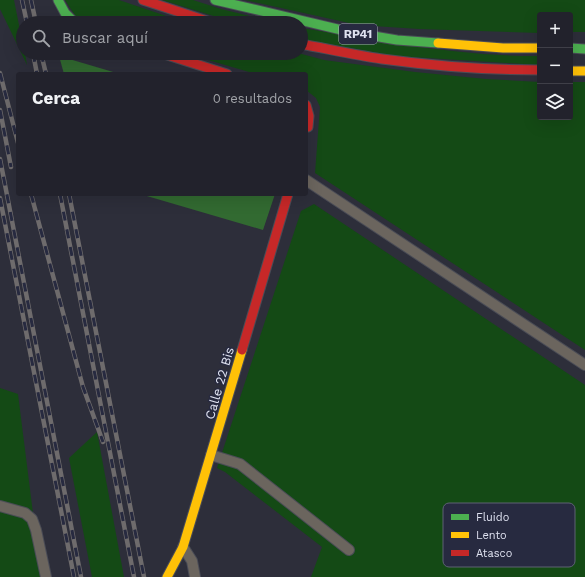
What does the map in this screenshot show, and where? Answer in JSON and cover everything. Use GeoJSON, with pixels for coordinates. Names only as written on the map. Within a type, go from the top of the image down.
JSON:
{"type":"FeatureCollection","features":[{"type":"Feature","properties":{"kind":"main road"},"geometry":{"type":"LineString","coordinates":[[58,0],[68,16]]}},
{"type":"Feature","properties":{"kind":"main road"},"geometry":{"type":"LineString","coordinates":[[143,0],[192,16]]}},
{"type":"Feature","properties":{"kind":"main road","name":"RP41"},"geometry":{"type":"LineString","coordinates":[[215,0],[282,16]]}},
{"type":"Feature","properties":{"kind":"main road","name":"RP41"},"geometry":{"type":"LineString","coordinates":[[308,22],[350,32],[397,40],[503,48],[537,48]]}},
{"type":"Feature","properties":{"kind":"main road","name":"RP41"},"geometry":{"type":"LineString","coordinates":[[308,45],[381,59],[418,63],[503,70],[537,70]]}},
{"type":"Feature","properties":{"kind":"main road"},"geometry":{"type":"LineString","coordinates":[[573,48],[585,48]]}},
{"type":"Feature","properties":{"kind":"main road"},"geometry":{"type":"LineString","coordinates":[[183,60],[221,72]]}},
{"type":"Feature","properties":{"kind":"main road"},"geometry":{"type":"LineString","coordinates":[[573,71],[585,70]]}},
{"type":"Feature","properties":{"kind":"main road"},"geometry":{"type":"LineString","coordinates":[[308,112],[308,124]]}},
{"type":"Feature","properties":{"kind":"main road","name":"Calle 22 Bis"},"geometry":{"type":"LineString","coordinates":[[167,577],[183,547],[287,196]]}},
{"type":"Feature","properties":{"kind":"street"},"geometry":{"type":"LineString","coordinates":[[308,181],[585,365]]}},
{"type":"Feature","properties":{"kind":"street"},"geometry":{"type":"LineString","coordinates":[[211,455],[240,464],[349,550]]}},
{"type":"Feature","properties":{"kind":"street"},"geometry":{"type":"LineString","coordinates":[[0,506],[25,513],[32,519],[36,530],[46,577]]}},
{"type":"Feature","properties":{"kind":"street"},"geometry":{"type":"LineString","coordinates":[[183,547],[192,561],[195,577]]}},
{"type":"Feature","properties":{"kind":"green space"},"geometry":{"type":"Polygon","coordinates":[[[0,0],[14,0],[17,16],[16,42],[0,9],[0,0]]]}},
{"type":"Feature","properties":{"kind":"green space"},"geometry":{"type":"Polygon","coordinates":[[[65,0],[119,0],[166,16],[75,16],[65,0]]]}},
{"type":"Feature","properties":{"kind":"green space"},"geometry":{"type":"Polygon","coordinates":[[[162,0],[193,0],[250,16],[213,16],[162,0]]]}},
{"type":"Feature","properties":{"kind":"green space"},"geometry":{"type":"Polygon","coordinates":[[[245,0],[585,0],[585,32],[573,32],[573,12],[537,12],[537,33],[419,29],[358,25],[245,0]]]}},
{"type":"Feature","properties":{"kind":"green space"},"geometry":{"type":"Polygon","coordinates":[[[308,29],[450,51],[510,56],[537,56],[537,65],[396,56],[308,40],[308,29]]]}},
{"type":"Feature","properties":{"kind":"green space"},"geometry":{"type":"Polygon","coordinates":[[[308,56],[324,60],[415,72],[486,79],[537,82],[537,120],[573,120],[573,82],[585,82],[585,350],[315,173],[320,107],[316,98],[308,92],[308,72],[249,72],[208,60],[308,60],[308,56]]]}},
{"type":"Feature","properties":{"kind":"green space"},"geometry":{"type":"Polygon","coordinates":[[[60,60],[73,60],[113,72],[63,72],[60,60]]]}},
{"type":"Feature","properties":{"kind":"green space"},"geometry":{"type":"Polygon","coordinates":[[[147,196],[274,196],[263,230],[147,196]]]}},
{"type":"Feature","properties":{"kind":"green space"},"geometry":{"type":"Polygon","coordinates":[[[314,204],[585,385],[585,577],[311,577],[322,547],[225,472],[217,468],[301,211],[314,204]]]}},
{"type":"Feature","properties":{"kind":"green space"},"geometry":{"type":"Polygon","coordinates":[[[0,388],[18,394],[41,577],[0,577],[0,388]]]}},
{"type":"Feature","properties":{"kind":"green space"},"geometry":{"type":"Polygon","coordinates":[[[97,432],[124,577],[92,577],[69,458],[97,432]]]}},
{"type":"Feature","properties":{"kind":"railway"},"geometry":{"type":"LineString","coordinates":[[22,0],[25,16]]}},
{"type":"Feature","properties":{"kind":"railway"},"geometry":{"type":"LineString","coordinates":[[31,0],[34,16]]}},
{"type":"Feature","properties":{"kind":"railway"},"geometry":{"type":"LineString","coordinates":[[34,60],[37,72]]}},
{"type":"Feature","properties":{"kind":"railway"},"geometry":{"type":"LineString","coordinates":[[43,60],[46,72]]}},
{"type":"Feature","properties":{"kind":"railway"},"geometry":{"type":"LineString","coordinates":[[0,73],[16,135]]}},
{"type":"Feature","properties":{"kind":"railway"},"geometry":{"type":"LineString","coordinates":[[0,110],[11,167]]}},
{"type":"Feature","properties":{"kind":"railway"},"geometry":{"type":"LineString","coordinates":[[0,159],[81,577]]}},
{"type":"Feature","properties":{"kind":"railway"},"geometry":{"type":"LineString","coordinates":[[32,196],[83,387],[103,442]]}},
{"type":"Feature","properties":{"kind":"railway"},"geometry":{"type":"LineString","coordinates":[[60,196],[134,577]]}},
{"type":"Feature","properties":{"kind":"railway"},"geometry":{"type":"LineString","coordinates":[[69,196],[144,577]]}},
{"type":"Feature","properties":{"kind":"railway"},"geometry":{"type":"LineString","coordinates":[[0,198],[74,577]]}},
{"type":"Feature","properties":{"kind":"traffic: fast"},"geometry":{"type":"LineString","coordinates":[[58,0],[68,16]]}},
{"type":"Feature","properties":{"kind":"traffic: fast"},"geometry":{"type":"LineString","coordinates":[[215,0],[282,16]]}},
{"type":"Feature","properties":{"kind":"traffic: fast"},"geometry":{"type":"LineString","coordinates":[[308,22],[350,32],[397,40],[438,43]]}},
{"type":"Feature","properties":{"kind":"traffic: fast"},"geometry":{"type":"LineString","coordinates":[[573,48],[585,49]]}},
{"type":"Feature","properties":{"kind":"traffic: slow"},"geometry":{"type":"LineString","coordinates":[[438,43],[503,48],[537,48]]}},
{"type":"Feature","properties":{"kind":"traffic: slow"},"geometry":{"type":"LineString","coordinates":[[573,71],[585,71]]}},
{"type":"Feature","properties":{"kind":"traffic: slow"},"geometry":{"type":"LineString","coordinates":[[167,577],[183,547],[242,350]]}},
{"type":"Feature","properties":{"kind":"traffic: jam"},"geometry":{"type":"LineString","coordinates":[[143,0],[192,16]]}},
{"type":"Feature","properties":{"kind":"traffic: jam"},"geometry":{"type":"LineString","coordinates":[[308,45],[421,64],[537,70]]}},
{"type":"Feature","properties":{"kind":"traffic: jam"},"geometry":{"type":"LineString","coordinates":[[183,60],[221,72]]}},
{"type":"Feature","properties":{"kind":"traffic: jam"},"geometry":{"type":"LineString","coordinates":[[308,112],[308,127]]}},
{"type":"Feature","properties":{"kind":"traffic: jam"},"geometry":{"type":"LineString","coordinates":[[242,350],[287,196]]}}]}
